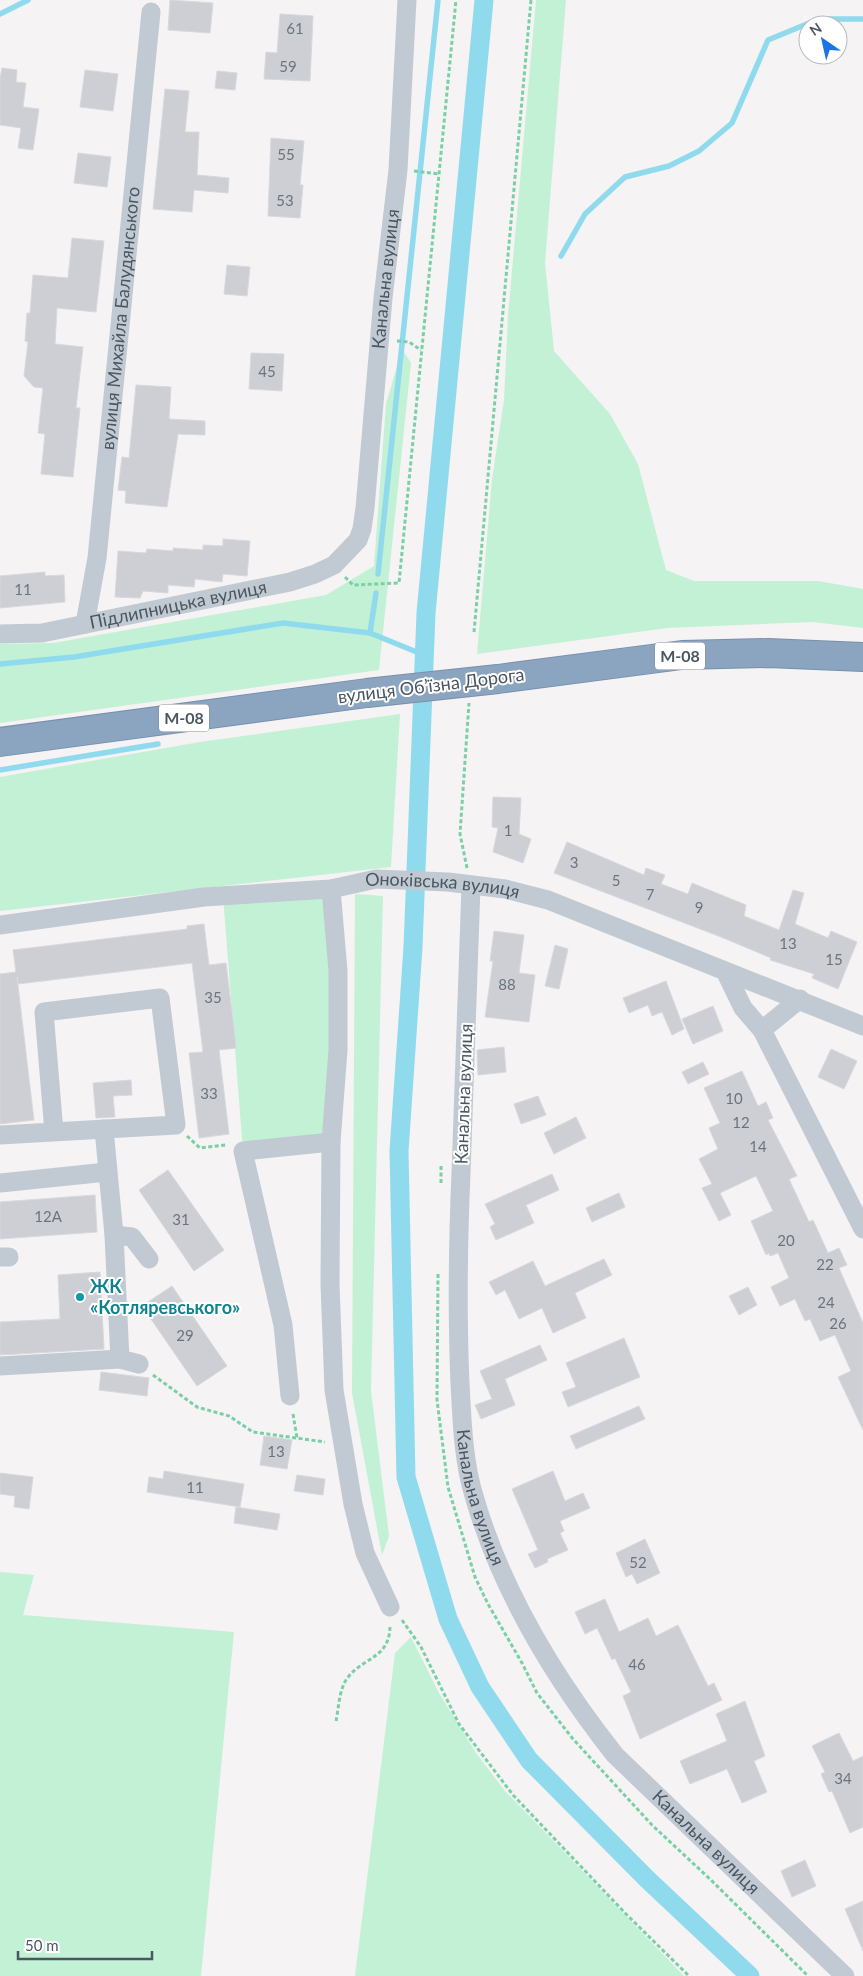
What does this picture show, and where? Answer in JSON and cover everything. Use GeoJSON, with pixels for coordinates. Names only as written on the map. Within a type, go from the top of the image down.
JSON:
{"type":"FeatureCollection","features":[{"type":"Feature","properties":{"kind":"highway","name":"вулиця Обʼїзна Дорога"},"geometry":{"type":"LineString","coordinates":[[0,742],[367,693],[498,679],[682,655],[768,653],[863,657]]}},
{"type":"Feature","properties":{"kind":"street","name":"Канальна вулиця"},"geometry":{"type":"LineString","coordinates":[[349,553],[358,540],[362,529],[365,508],[383,298],[398,170],[406,0]]}},
{"type":"Feature","properties":{"kind":"street","name":"вулиця Михайла Балудянського"},"geometry":{"type":"LineString","coordinates":[[85,624],[97,558],[151,12]]}},
{"type":"Feature","properties":{"kind":"street","name":"Підлипницька вулиця"},"geometry":{"type":"LineString","coordinates":[[0,634],[42,633],[290,582],[334,565],[349,553]]}},
{"type":"Feature","properties":{"kind":"street","name":"Оноківська вулиця"},"geometry":{"type":"LineString","coordinates":[[0,925],[204,897],[332,889],[376,879],[448,882],[505,889],[548,900],[863,1026]]}},
{"type":"Feature","properties":{"kind":"street","name":"Канальна вулиця"},"geometry":{"type":"LineString","coordinates":[[472,886],[458,1244],[458,1342],[466,1458],[473,1494],[486,1534],[514,1596],[538,1641],[593,1727],[615,1755],[845,1976]]}},
{"type":"Feature","properties":{"kind":"street"},"geometry":{"type":"LineString","coordinates":[[332,889],[338,971],[338,1050],[331,1142],[330,1284],[334,1390],[365,1553],[390,1607]]}},
{"type":"Feature","properties":{"kind":"street"},"geometry":{"type":"LineString","coordinates":[[725,971],[742,1008],[762,1030],[863,1228]]}},
{"type":"Feature","properties":{"kind":"street"},"geometry":{"type":"LineString","coordinates":[[0,1135],[104,1130],[176,1125],[160,998],[44,1012],[54,1132]]}},
{"type":"Feature","properties":{"kind":"street"},"geometry":{"type":"LineString","coordinates":[[762,1030],[800,1000]]}},
{"type":"Feature","properties":{"kind":"street"},"geometry":{"type":"LineString","coordinates":[[104,1130],[114,1235],[120,1359]]}},
{"type":"Feature","properties":{"kind":"street"},"geometry":{"type":"LineString","coordinates":[[290,1396],[283,1325],[243,1151],[331,1142]]}},
{"type":"Feature","properties":{"kind":"street"},"geometry":{"type":"LineString","coordinates":[[0,1183],[107,1172]]}},
{"type":"Feature","properties":{"kind":"street"},"geometry":{"type":"LineString","coordinates":[[114,1235],[132,1237],[149,1259]]}},
{"type":"Feature","properties":{"kind":"street"},"geometry":{"type":"LineString","coordinates":[[0,1366],[120,1359],[139,1364]]}},
{"type":"Feature","properties":{"kind":"path"},"geometry":{"type":"LineString","coordinates":[[334,565],[353,585],[399,582],[456,0]]}},
{"type":"Feature","properties":{"kind":"path"},"geometry":{"type":"LineString","coordinates":[[474,632],[531,0]]}},
{"type":"Feature","properties":{"kind":"path"},"geometry":{"type":"LineString","coordinates":[[414,171],[439,174]]}},
{"type":"Feature","properties":{"kind":"path"},"geometry":{"type":"LineString","coordinates":[[397,341],[409,342],[421,350]]}},
{"type":"Feature","properties":{"kind":"path"},"geometry":{"type":"LineString","coordinates":[[469,702],[460,834],[472,886]]}},
{"type":"Feature","properties":{"kind":"path"},"geometry":{"type":"LineString","coordinates":[[176,1125],[200,1148],[226,1144],[243,1151]]}},
{"type":"Feature","properties":{"kind":"path"},"geometry":{"type":"LineString","coordinates":[[440,1185],[442,1158]]}},
{"type":"Feature","properties":{"kind":"path"},"geometry":{"type":"LineString","coordinates":[[438,1264],[437,1400],[448,1487],[475,1577],[488,1604],[522,1663],[536,1693],[573,1739],[652,1825],[711,1880],[808,1976]]}},
{"type":"Feature","properties":{"kind":"path"},"geometry":{"type":"LineString","coordinates":[[139,1364],[197,1407],[229,1416],[253,1432],[323,1441],[345,1453]]}},
{"type":"Feature","properties":{"kind":"path"},"geometry":{"type":"LineString","coordinates":[[290,1396],[297,1438]]}},
{"type":"Feature","properties":{"kind":"path"},"geometry":{"type":"LineString","coordinates":[[336,1721],[340,1695],[348,1677],[382,1652],[390,1638],[390,1607]]}},
{"type":"Feature","properties":{"kind":"path"},"geometry":{"type":"LineString","coordinates":[[390,1607],[409,1628],[459,1724],[513,1795],[626,1915],[689,1976]]}},
{"type":"Feature","properties":{"kind":"green space"},"geometry":{"type":"Polygon","coordinates":[[[536,0],[566,0],[545,263],[554,351],[610,414],[638,464],[666,570],[694,581],[818,581],[863,589],[863,628],[813,622],[667,628],[477,654],[492,479],[504,400],[508,316],[536,0]]]}},
{"type":"Feature","properties":{"kind":"green space"},"geometry":{"type":"Polygon","coordinates":[[[402,349],[411,363],[379,670],[0,723],[0,644],[53,643],[326,595],[374,566],[386,404],[402,349]]]}},
{"type":"Feature","properties":{"kind":"green space"},"geometry":{"type":"Polygon","coordinates":[[[400,714],[391,867],[0,911],[0,777],[200,742],[400,714]]]}},
{"type":"Feature","properties":{"kind":"green space"},"geometry":{"type":"Polygon","coordinates":[[[331,889],[331,1142],[243,1151],[223,896],[331,889]]]}},
{"type":"Feature","properties":{"kind":"green space"},"geometry":{"type":"Polygon","coordinates":[[[355,894],[383,896],[371,1391],[389,1536],[382,1555],[352,1393],[355,894]]]}},
{"type":"Feature","properties":{"kind":"green space"},"geometry":{"type":"Polygon","coordinates":[[[0,1572],[34,1575],[23,1615],[234,1632],[201,1976],[0,1976],[0,1572]]]}},
{"type":"Feature","properties":{"kind":"green space"},"geometry":{"type":"Polygon","coordinates":[[[411,1637],[439,1693],[476,1753],[505,1791],[684,1976],[355,1976],[395,1653],[411,1637]]]}},
{"type":"Feature","properties":{"kind":"building"},"geometry":{"type":"Polygon","coordinates":[[[170,0],[213,3],[210,33],[168,30],[170,0]]]}},
{"type":"Feature","properties":{"kind":"building"},"geometry":{"type":"Polygon","coordinates":[[[280,14],[313,16],[310,81],[264,79],[266,52],[277,53],[280,14]]]}},
{"type":"Feature","properties":{"kind":"building"},"geometry":{"type":"Polygon","coordinates":[[[2,68],[17,70],[16,82],[26,83],[23,107],[39,109],[33,150],[18,148],[21,128],[0,125],[0,78],[2,68]]]}},
{"type":"Feature","properties":{"kind":"building"},"geometry":{"type":"Polygon","coordinates":[[[85,70],[118,74],[113,111],[80,107],[85,70]]]}},
{"type":"Feature","properties":{"kind":"building"},"geometry":{"type":"Polygon","coordinates":[[[217,71],[237,73],[235,90],[215,88],[217,71]]]}},
{"type":"Feature","properties":{"kind":"building"},"geometry":{"type":"Polygon","coordinates":[[[165,89],[189,91],[185,132],[199,132],[197,175],[229,178],[228,193],[194,190],[192,212],[153,209],[165,89]]]}},
{"type":"Feature","properties":{"kind":"building"},"geometry":{"type":"Polygon","coordinates":[[[271,138],[304,141],[300,185],[303,185],[300,218],[268,216],[271,138]]]}},
{"type":"Feature","properties":{"kind":"building"},"geometry":{"type":"Polygon","coordinates":[[[78,153],[111,157],[107,187],[74,183],[78,153]]]}},
{"type":"Feature","properties":{"kind":"building"},"geometry":{"type":"Polygon","coordinates":[[[72,238],[104,241],[96,312],[57,308],[55,344],[83,347],[76,408],[80,408],[73,477],[41,474],[45,434],[38,433],[43,388],[34,387],[24,376],[28,342],[25,341],[27,313],[30,313],[33,275],[68,278],[72,238]]]}},
{"type":"Feature","properties":{"kind":"building"},"geometry":{"type":"Polygon","coordinates":[[[227,265],[250,267],[247,296],[224,294],[227,265]]]}},
{"type":"Feature","properties":{"kind":"building"},"geometry":{"type":"Polygon","coordinates":[[[251,353],[284,354],[282,391],[249,389],[251,353]]]}},
{"type":"Feature","properties":{"kind":"building"},"geometry":{"type":"Polygon","coordinates":[[[136,385],[171,387],[169,419],[205,421],[205,435],[178,434],[167,507],[125,503],[126,491],[118,490],[122,457],[129,458],[136,385]]]}},
{"type":"Feature","properties":{"kind":"building"},"geometry":{"type":"Polygon","coordinates":[[[223,539],[250,541],[247,576],[223,574],[222,582],[195,579],[194,587],[168,585],[168,593],[143,591],[140,598],[115,597],[118,551],[146,553],[147,549],[173,551],[173,548],[203,550],[203,545],[223,546],[223,539]]]}},
{"type":"Feature","properties":{"kind":"building"},"geometry":{"type":"Polygon","coordinates":[[[45,572],[45,576],[64,575],[65,602],[0,608],[0,576],[45,572]]]}},
{"type":"Feature","properties":{"kind":"building"},"geometry":{"type":"Polygon","coordinates":[[[493,797],[521,798],[519,834],[531,839],[523,863],[493,852],[498,828],[492,827],[493,797]]]}},
{"type":"Feature","properties":{"kind":"building"},"geometry":{"type":"Polygon","coordinates":[[[567,842],[644,875],[646,868],[665,875],[661,884],[688,894],[692,883],[746,905],[744,916],[779,930],[793,890],[804,893],[795,924],[828,938],[831,931],[857,942],[838,989],[812,978],[814,974],[770,960],[771,958],[721,937],[554,873],[567,842]]]}},
{"type":"Feature","properties":{"kind":"building"},"geometry":{"type":"Polygon","coordinates":[[[204,924],[209,965],[226,963],[234,1028],[236,1048],[219,1050],[229,1134],[199,1138],[189,1053],[203,1052],[192,963],[18,984],[17,977],[34,1120],[0,1124],[0,974],[16,972],[13,950],[187,929],[187,926],[204,924]]]}},
{"type":"Feature","properties":{"kind":"building"},"geometry":{"type":"Polygon","coordinates":[[[494,931],[524,935],[519,973],[535,975],[529,1022],[485,1017],[493,961],[490,961],[494,931]]]}},
{"type":"Feature","properties":{"kind":"building"},"geometry":{"type":"Polygon","coordinates":[[[555,945],[568,949],[559,989],[545,986],[555,945]]]}},
{"type":"Feature","properties":{"kind":"building"},"geometry":{"type":"Polygon","coordinates":[[[666,981],[684,1029],[672,1035],[662,1012],[652,1016],[648,1005],[629,1013],[623,998],[666,981]]]}},
{"type":"Feature","properties":{"kind":"building"},"geometry":{"type":"Polygon","coordinates":[[[713,1006],[723,1031],[693,1044],[682,1019],[713,1006]]]}},
{"type":"Feature","properties":{"kind":"building"},"geometry":{"type":"Polygon","coordinates":[[[504,1047],[506,1072],[478,1075],[477,1050],[504,1047]]]}},
{"type":"Feature","properties":{"kind":"building"},"geometry":{"type":"Polygon","coordinates":[[[831,1049],[857,1061],[844,1089],[818,1077],[831,1049]]]}},
{"type":"Feature","properties":{"kind":"building"},"geometry":{"type":"Polygon","coordinates":[[[703,1062],[709,1074],[688,1084],[682,1072],[703,1062]]]}},
{"type":"Feature","properties":{"kind":"building"},"geometry":{"type":"Polygon","coordinates":[[[742,1071],[758,1106],[766,1102],[773,1118],[768,1120],[797,1176],[789,1179],[809,1222],[813,1220],[828,1253],[839,1248],[847,1265],[839,1268],[863,1323],[863,1430],[838,1377],[851,1371],[835,1335],[820,1341],[810,1319],[805,1321],[795,1299],[780,1306],[771,1287],[789,1278],[778,1253],[770,1256],[769,1253],[766,1255],[751,1221],[773,1211],[756,1176],[720,1193],[731,1215],[719,1221],[702,1188],[712,1184],[699,1159],[718,1149],[709,1128],[720,1123],[704,1088],[742,1071]]]}},
{"type":"Feature","properties":{"kind":"building"},"geometry":{"type":"Polygon","coordinates":[[[131,1080],[132,1095],[113,1096],[115,1117],[96,1118],[93,1083],[131,1080]]]}},
{"type":"Feature","properties":{"kind":"building"},"geometry":{"type":"Polygon","coordinates":[[[538,1096],[546,1115],[521,1124],[514,1104],[538,1096]]]}},
{"type":"Feature","properties":{"kind":"building"},"geometry":{"type":"Polygon","coordinates":[[[576,1117],[586,1138],[554,1154],[544,1133],[576,1117]]]}},
{"type":"Feature","properties":{"kind":"building"},"geometry":{"type":"Polygon","coordinates":[[[168,1170],[224,1250],[194,1271],[139,1190],[168,1170]]]}},
{"type":"Feature","properties":{"kind":"building"},"geometry":{"type":"Polygon","coordinates":[[[552,1174],[559,1190],[526,1205],[534,1223],[496,1240],[490,1227],[495,1224],[485,1204],[552,1174]]]}},
{"type":"Feature","properties":{"kind":"building"},"geometry":{"type":"Polygon","coordinates":[[[619,1193],[625,1207],[592,1222],[586,1208],[619,1193]]]}},
{"type":"Feature","properties":{"kind":"building"},"geometry":{"type":"Polygon","coordinates":[[[95,1195],[97,1232],[0,1239],[0,1202],[95,1195]]]}},
{"type":"Feature","properties":{"kind":"building"},"geometry":{"type":"Polygon","coordinates":[[[604,1259],[612,1275],[575,1293],[586,1318],[553,1333],[542,1308],[519,1319],[505,1290],[496,1295],[489,1282],[533,1261],[545,1286],[604,1259]]]}},
{"type":"Feature","properties":{"kind":"building","name":"ЖК «Котляревського»"},"geometry":{"type":"Polygon","coordinates":[[[100,1272],[104,1349],[0,1355],[0,1322],[60,1319],[58,1275],[100,1272]]]}},
{"type":"Feature","properties":{"kind":"building"},"geometry":{"type":"Polygon","coordinates":[[[172,1286],[227,1366],[197,1386],[142,1306],[172,1286]]]}},
{"type":"Feature","properties":{"kind":"building"},"geometry":{"type":"Polygon","coordinates":[[[748,1287],[757,1305],[739,1315],[729,1296],[748,1287]]]}},
{"type":"Feature","properties":{"kind":"building"},"geometry":{"type":"Polygon","coordinates":[[[624,1338],[640,1377],[568,1407],[562,1392],[576,1387],[566,1363],[624,1338]]]}},
{"type":"Feature","properties":{"kind":"building"},"geometry":{"type":"Polygon","coordinates":[[[540,1345],[547,1360],[505,1379],[515,1405],[481,1419],[475,1405],[492,1399],[480,1371],[540,1345]]]}},
{"type":"Feature","properties":{"kind":"building"},"geometry":{"type":"Polygon","coordinates":[[[101,1372],[149,1378],[147,1396],[99,1390],[101,1372]]]}},
{"type":"Feature","properties":{"kind":"building"},"geometry":{"type":"Polygon","coordinates":[[[639,1406],[645,1419],[576,1449],[570,1436],[639,1406]]]}},
{"type":"Feature","properties":{"kind":"building"},"geometry":{"type":"Polygon","coordinates":[[[264,1436],[292,1440],[287,1469],[260,1465],[264,1436]]]}},
{"type":"Feature","properties":{"kind":"building"},"geometry":{"type":"Polygon","coordinates":[[[164,1471],[244,1484],[240,1507],[147,1492],[149,1477],[163,1479],[164,1471]]]}},
{"type":"Feature","properties":{"kind":"building"},"geometry":{"type":"Polygon","coordinates":[[[553,1471],[565,1501],[583,1493],[590,1508],[560,1521],[564,1531],[560,1533],[568,1550],[547,1559],[548,1562],[535,1568],[528,1554],[538,1550],[512,1489],[553,1471]]]}},
{"type":"Feature","properties":{"kind":"building"},"geometry":{"type":"Polygon","coordinates":[[[0,1473],[33,1477],[29,1509],[14,1507],[15,1496],[0,1494],[0,1473]]]}},
{"type":"Feature","properties":{"kind":"building"},"geometry":{"type":"Polygon","coordinates":[[[297,1475],[325,1479],[323,1495],[294,1491],[297,1475]]]}},
{"type":"Feature","properties":{"kind":"building"},"geometry":{"type":"Polygon","coordinates":[[[236,1507],[280,1514],[277,1530],[234,1523],[236,1507]]]}},
{"type":"Feature","properties":{"kind":"building"},"geometry":{"type":"Polygon","coordinates":[[[645,1539],[660,1573],[637,1584],[632,1574],[626,1577],[616,1553],[645,1539]]]}},
{"type":"Feature","properties":{"kind":"building"},"geometry":{"type":"Polygon","coordinates":[[[605,1599],[619,1632],[648,1618],[656,1636],[678,1625],[708,1686],[714,1683],[722,1700],[640,1739],[623,1696],[631,1692],[615,1658],[612,1660],[597,1628],[585,1634],[575,1612],[605,1599]]]}},
{"type":"Feature","properties":{"kind":"building"},"geometry":{"type":"Polygon","coordinates":[[[745,1701],[765,1756],[754,1761],[767,1792],[742,1803],[727,1769],[690,1784],[680,1761],[727,1741],[716,1714],[745,1701]]]}},
{"type":"Feature","properties":{"kind":"building"},"geometry":{"type":"Polygon","coordinates":[[[839,1733],[853,1761],[863,1756],[863,1827],[850,1833],[832,1791],[829,1792],[821,1774],[825,1772],[812,1746],[839,1733]]]}},
{"type":"Feature","properties":{"kind":"building"},"geometry":{"type":"Polygon","coordinates":[[[805,1860],[816,1886],[792,1897],[781,1871],[805,1860]]]}},
{"type":"Feature","properties":{"kind":"building"},"geometry":{"type":"Polygon","coordinates":[[[863,1901],[863,1951],[845,1909],[863,1901]]]}},
{"type":"Feature","properties":{"kind":"waterway"},"geometry":{"type":"LineString","coordinates":[[0,14],[28,0]]}},
{"type":"Feature","properties":{"kind":"waterway"},"geometry":{"type":"LineString","coordinates":[[378,574],[438,0]]}},
{"type":"Feature","properties":{"kind":"waterway"},"geometry":{"type":"LineString","coordinates":[[484,0],[426,613],[413,947],[399,1151],[406,1477],[448,1619],[480,1687],[529,1760],[647,1879],[750,1976]]}},
{"type":"Feature","properties":{"kind":"waterway"},"geometry":{"type":"LineString","coordinates":[[561,256],[585,214],[625,177],[669,166],[699,151],[732,123],[768,40],[819,19],[863,19]]}},
{"type":"Feature","properties":{"kind":"waterway"},"geometry":{"type":"LineString","coordinates":[[370,633],[376,593]]}},
{"type":"Feature","properties":{"kind":"waterway"},"geometry":{"type":"LineString","coordinates":[[0,664],[74,657],[283,623],[370,633],[424,655]]}},
{"type":"Feature","properties":{"kind":"waterway"},"geometry":{"type":"LineString","coordinates":[[0,770],[158,744]]}},
{"type":"Feature","properties":{"kind":"place","name":"ЖК «Котляревського»"},"geometry":{"type":"Point","coordinates":[80,1297]}}]}
